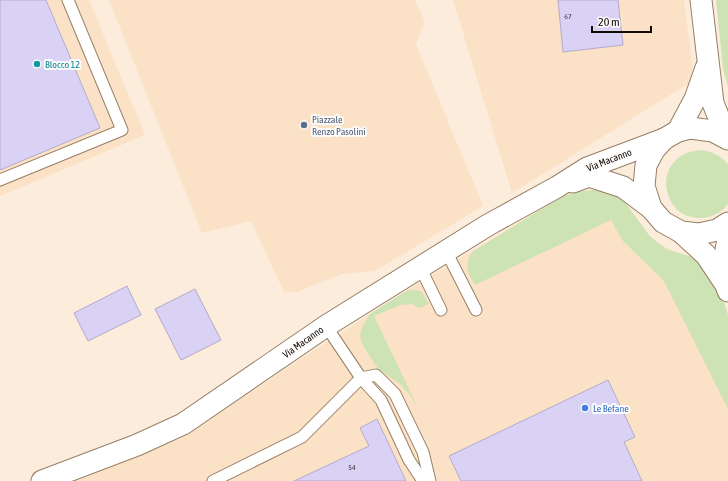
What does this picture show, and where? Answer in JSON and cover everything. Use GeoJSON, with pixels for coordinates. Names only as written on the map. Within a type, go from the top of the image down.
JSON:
{"type":"FeatureCollection","features":[{"type":"Feature","properties":{"kind":"street","name":"Via Macanno"},"geometry":{"type":"LineString","coordinates":[[701,0],[713,103],[728,138]]}},
{"type":"Feature","properties":{"kind":"street","name":"Via Macanno"},"geometry":{"type":"LineString","coordinates":[[651,208],[644,186],[646,165],[654,150],[671,135],[695,99],[708,64]]}},
{"type":"Feature","properties":{"kind":"street","name":"Via Macanno"},"geometry":{"type":"LineString","coordinates":[[42,481],[137,445],[183,424],[326,326],[488,225],[557,187],[587,168],[690,128],[713,131],[728,138]]}},
{"type":"Feature","properties":{"kind":"street","name":"Via Macanno"},"geometry":{"type":"LineString","coordinates":[[557,187],[589,176],[623,186],[651,208],[663,222],[681,232],[699,234],[718,230],[728,223]]}},
{"type":"Feature","properties":{"kind":"street"},"geometry":{"type":"LineString","coordinates":[[681,232],[706,255],[727,288]]}},
{"type":"Feature","properties":{"kind":"street"},"geometry":{"type":"LineString","coordinates":[[727,288],[726,250],[728,240]]}},
{"type":"Feature","properties":{"kind":"lane"},"geometry":{"type":"LineString","coordinates":[[0,180],[122,130],[68,0]]}},
{"type":"Feature","properties":{"kind":"lane"},"geometry":{"type":"LineString","coordinates":[[446,251],[476,310]]}},
{"type":"Feature","properties":{"kind":"lane"},"geometry":{"type":"LineString","coordinates":[[420,267],[441,310]]}},
{"type":"Feature","properties":{"kind":"lane"},"geometry":{"type":"LineString","coordinates":[[326,326],[361,378],[381,400],[409,460],[423,481]]}},
{"type":"Feature","properties":{"kind":"lane"},"geometry":{"type":"LineString","coordinates":[[213,481],[302,437],[361,378],[376,375],[395,394],[423,452],[430,481]]}},
{"type":"Feature","properties":{"kind":"shaded area"},"geometry":{"type":"Polygon","coordinates":[[[0,0],[89,0],[145,135],[0,196],[0,0]]]}},
{"type":"Feature","properties":{"kind":"shaded area","name":"Piazzale Renzo Pasolini"},"geometry":{"type":"Polygon","coordinates":[[[109,0],[415,0],[425,22],[416,44],[483,206],[375,271],[342,274],[297,292],[284,292],[251,221],[202,233],[109,0]]]}},
{"type":"Feature","properties":{"kind":"shaded area"},"geometry":{"type":"Polygon","coordinates":[[[453,0],[684,0],[694,80],[512,193],[453,0]]]}},
{"type":"Feature","properties":{"kind":"shaded area"},"geometry":{"type":"Polygon","coordinates":[[[592,190],[605,192],[618,197],[626,204],[649,235],[658,243],[667,249],[695,258],[728,315],[728,481],[73,481],[181,439],[311,352],[406,291],[561,197],[577,192],[592,190]]]}},
{"type":"Feature","properties":{"kind":"green space"},"geometry":{"type":"Polygon","coordinates":[[[716,0],[728,0],[728,87],[723,69],[716,0]]]}},
{"type":"Feature","properties":{"kind":"green space"},"geometry":{"type":"Polygon","coordinates":[[[701,150],[716,154],[728,164],[728,204],[717,214],[708,217],[695,218],[687,216],[679,211],[673,204],[668,196],[666,179],[674,162],[681,156],[701,150]]]}},
{"type":"Feature","properties":{"kind":"green space"},"geometry":{"type":"Polygon","coordinates":[[[592,190],[605,192],[618,197],[626,204],[649,235],[658,243],[667,249],[695,258],[718,282],[728,315],[728,409],[664,281],[622,240],[611,220],[475,285],[470,276],[467,265],[472,252],[561,197],[577,192],[592,190]]]}},
{"type":"Feature","properties":{"kind":"green space"},"geometry":{"type":"Polygon","coordinates":[[[406,291],[421,291],[429,304],[419,308],[412,304],[401,305],[374,316],[419,410],[410,395],[399,383],[379,370],[365,349],[361,341],[360,333],[370,314],[406,291]]]}},
{"type":"Feature","properties":{"kind":"building","name":"Blocco 12"},"geometry":{"type":"Polygon","coordinates":[[[0,0],[46,0],[100,128],[0,170],[0,0]]]}},
{"type":"Feature","properties":{"kind":"building"},"geometry":{"type":"Polygon","coordinates":[[[558,0],[618,0],[623,45],[563,52],[558,0]]]}},
{"type":"Feature","properties":{"kind":"building"},"geometry":{"type":"Polygon","coordinates":[[[127,286],[141,315],[88,341],[74,313],[127,286]]]}},
{"type":"Feature","properties":{"kind":"building"},"geometry":{"type":"Polygon","coordinates":[[[195,289],[221,340],[181,360],[155,309],[195,289]]]}},
{"type":"Feature","properties":{"kind":"building","name":"Le Befane"},"geometry":{"type":"Polygon","coordinates":[[[608,380],[635,437],[624,442],[642,481],[461,481],[449,456],[608,380]]]}},
{"type":"Feature","properties":{"kind":"building"},"geometry":{"type":"Polygon","coordinates":[[[377,419],[406,481],[294,481],[369,446],[360,428],[377,419]]]}},
{"type":"Feature","properties":{"kind":"place","name":"Blocco 12"},"geometry":{"type":"Point","coordinates":[37,64]}},
{"type":"Feature","properties":{"kind":"place","name":"Piazzale Renzo Pasolini"},"geometry":{"type":"Point","coordinates":[304,125]}},
{"type":"Feature","properties":{"kind":"place","name":"Le Befane"},"geometry":{"type":"Point","coordinates":[585,408]}}]}
